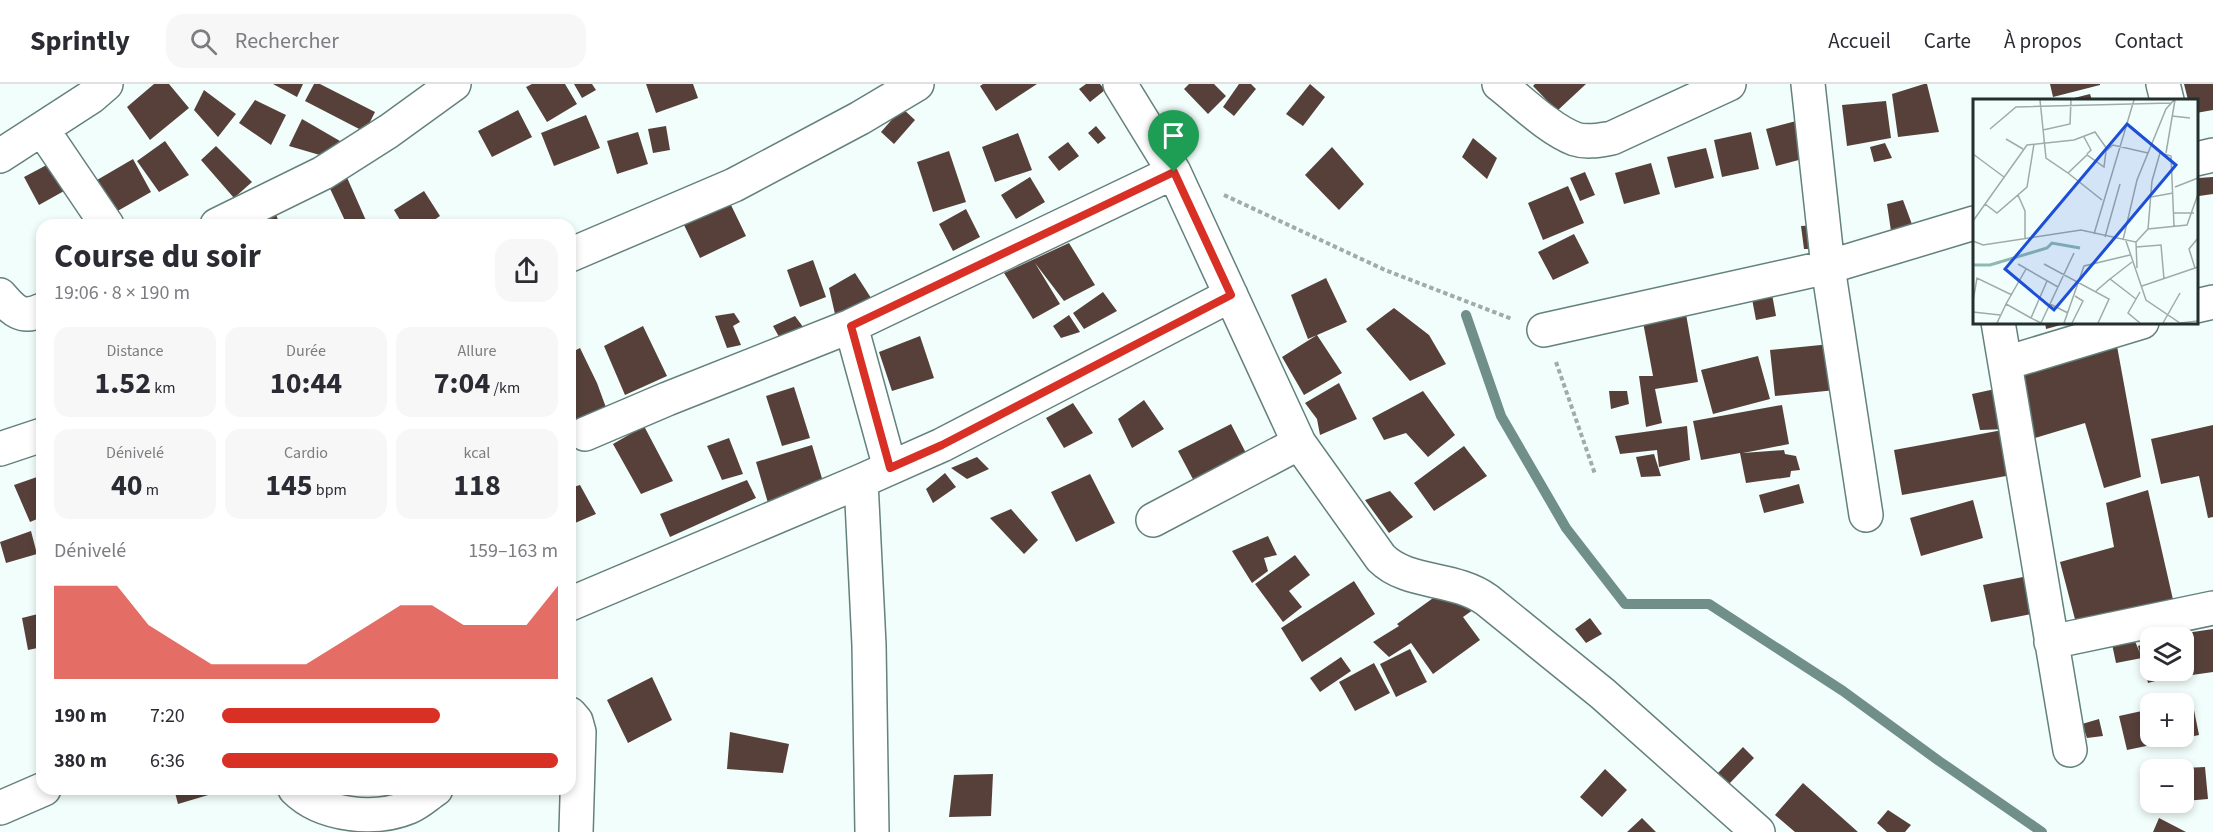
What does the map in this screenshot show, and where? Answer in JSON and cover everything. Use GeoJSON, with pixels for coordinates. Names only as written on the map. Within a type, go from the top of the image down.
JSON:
{"type":"FeatureCollection","features":[{"type":"Feature","properties":{"kind":"street"},"geometry":{"type":"LineString","coordinates":[[0,156],[91,97],[106,84]]}},
{"type":"Feature","properties":{"kind":"street"},"geometry":{"type":"LineString","coordinates":[[229,219],[323,173],[389,131],[454,84]]}},
{"type":"Feature","properties":{"kind":"street"},"geometry":{"type":"LineString","coordinates":[[576,252],[734,185],[860,118],[917,84]]}},
{"type":"Feature","properties":{"kind":"street"},"geometry":{"type":"LineString","coordinates":[[1120,84],[1174,172],[1299,443],[1381,558],[1389,567],[1400,572],[1471,589],[1487,600],[1603,694],[1758,832]]}},
{"type":"Feature","properties":{"kind":"street"},"geometry":{"type":"LineString","coordinates":[[1499,84],[1555,128],[1576,139],[1594,141],[1612,138],[1729,84]]}},
{"type":"Feature","properties":{"kind":"street"},"geometry":{"type":"LineString","coordinates":[[1808,84],[1828,267],[1866,515]]}},
{"type":"Feature","properties":{"kind":"street"},"geometry":{"type":"LineString","coordinates":[[2163,84],[2167,99]]}},
{"type":"Feature","properties":{"kind":"street"},"geometry":{"type":"LineString","coordinates":[[42,129],[103,219]]}},
{"type":"Feature","properties":{"kind":"street"},"geometry":{"type":"LineString","coordinates":[[2198,159],[2213,155]]}},
{"type":"Feature","properties":{"kind":"street"},"geometry":{"type":"LineString","coordinates":[[585,434],[851,326],[1174,172]]}},
{"type":"Feature","properties":{"kind":"street"},"geometry":{"type":"LineString","coordinates":[[1544,330],[1828,267],[1973,223]]}},
{"type":"Feature","properties":{"kind":"street"},"geometry":{"type":"LineString","coordinates":[[0,295],[13,310],[24,314],[36,311]]}},
{"type":"Feature","properties":{"kind":"street"},"geometry":{"type":"LineString","coordinates":[[576,601],[942,445],[1231,295]]}},
{"type":"Feature","properties":{"kind":"street"},"geometry":{"type":"LineString","coordinates":[[2198,306],[2213,302]]}},
{"type":"Feature","properties":{"kind":"street"},"geometry":{"type":"LineString","coordinates":[[1998,324],[2070,750]]}},
{"type":"Feature","properties":{"kind":"street"},"geometry":{"type":"LineString","coordinates":[[2006,363],[2135,324]]}},
{"type":"Feature","properties":{"kind":"street"},"geometry":{"type":"LineString","coordinates":[[851,326],[875,474],[869,645],[872,832]]}},
{"type":"Feature","properties":{"kind":"street"},"geometry":{"type":"LineString","coordinates":[[0,449],[36,437]]}},
{"type":"Feature","properties":{"kind":"street"},"geometry":{"type":"LineString","coordinates":[[1153,520],[1299,443]]}},
{"type":"Feature","properties":{"kind":"street"},"geometry":{"type":"LineString","coordinates":[[2051,642],[2213,608]]}},
{"type":"Feature","properties":{"kind":"street"},"geometry":{"type":"LineString","coordinates":[[576,721],[579,732],[576,832]]}},
{"type":"Feature","properties":{"kind":"street"},"geometry":{"type":"LineString","coordinates":[[0,808],[36,792]]}},
{"type":"Feature","properties":{"kind":"street"},"geometry":{"type":"LineString","coordinates":[[305,795],[322,806],[364,824],[412,806],[428,795]]}},
{"type":"Feature","properties":{"kind":"path"},"geometry":{"type":"LineString","coordinates":[[1174,172],[1385,270],[1544,330],[1595,474]]}},
{"type":"Feature","properties":{"kind":"building"},"geometry":{"type":"Polygon","coordinates":[[[154,84],[169,84],[189,108],[150,140],[127,107],[154,84]]]}},
{"type":"Feature","properties":{"kind":"building"},"geometry":{"type":"Polygon","coordinates":[[[273,84],[303,84],[297,97],[273,84]]]}},
{"type":"Feature","properties":{"kind":"building"},"geometry":{"type":"Polygon","coordinates":[[[314,84],[320,84],[375,112],[365,132],[305,101],[314,84]]]}},
{"type":"Feature","properties":{"kind":"building"},"geometry":{"type":"Polygon","coordinates":[[[532,84],[565,84],[577,104],[547,122],[526,87],[532,84]]]}},
{"type":"Feature","properties":{"kind":"building"},"geometry":{"type":"Polygon","coordinates":[[[574,84],[592,84],[596,90],[582,98],[574,84]]]}},
{"type":"Feature","properties":{"kind":"building"},"geometry":{"type":"Polygon","coordinates":[[[646,84],[693,84],[698,98],[656,113],[646,84]]]}},
{"type":"Feature","properties":{"kind":"building"},"geometry":{"type":"Polygon","coordinates":[[[983,84],[1037,84],[996,111],[980,86],[983,84]]]}},
{"type":"Feature","properties":{"kind":"building"},"geometry":{"type":"Polygon","coordinates":[[[1086,84],[1100,84],[1105,90],[1090,102],[1079,89],[1086,84]]]}},
{"type":"Feature","properties":{"kind":"building"},"geometry":{"type":"Polygon","coordinates":[[[1189,84],[1214,84],[1226,96],[1208,114],[1184,89],[1189,84]]]}},
{"type":"Feature","properties":{"kind":"building"},"geometry":{"type":"Polygon","coordinates":[[[1239,84],[1251,84],[1256,89],[1234,116],[1223,107],[1239,84]]]}},
{"type":"Feature","properties":{"kind":"building"},"geometry":{"type":"Polygon","coordinates":[[[1310,84],[1325,97],[1303,126],[1286,114],[1310,84]]]}},
{"type":"Feature","properties":{"kind":"building"},"geometry":{"type":"Polygon","coordinates":[[[1535,84],[1586,84],[1557,111],[1533,86],[1535,84]]]}},
{"type":"Feature","properties":{"kind":"building"},"geometry":{"type":"Polygon","coordinates":[[[1927,84],[1939,132],[1898,137],[1892,94],[1927,84]]]}},
{"type":"Feature","properties":{"kind":"building"},"geometry":{"type":"Polygon","coordinates":[[[2050,84],[2100,84],[2100,85],[2053,97],[2050,84]]]}},
{"type":"Feature","properties":{"kind":"building"},"geometry":{"type":"Polygon","coordinates":[[[2184,84],[2213,84],[2213,110],[2198,113],[2198,99],[2188,99],[2184,84]]]}},
{"type":"Feature","properties":{"kind":"building"},"geometry":{"type":"Polygon","coordinates":[[[204,90],[236,114],[218,137],[194,110],[204,90]]]}},
{"type":"Feature","properties":{"kind":"building"},"geometry":{"type":"Polygon","coordinates":[[[2090,94],[2092,99],[2070,99],[2090,94]]]}},
{"type":"Feature","properties":{"kind":"building"},"geometry":{"type":"Polygon","coordinates":[[[255,100],[286,115],[271,145],[239,123],[255,100]]]}},
{"type":"Feature","properties":{"kind":"building"},"geometry":{"type":"Polygon","coordinates":[[[1886,101],[1891,138],[1847,146],[1842,105],[1886,101]]]}},
{"type":"Feature","properties":{"kind":"building"},"geometry":{"type":"Polygon","coordinates":[[[902,108],[915,120],[894,144],[881,132],[902,108]]]}},
{"type":"Feature","properties":{"kind":"building"},"geometry":{"type":"Polygon","coordinates":[[[518,110],[532,137],[492,157],[478,131],[518,110]]]}},
{"type":"Feature","properties":{"kind":"building"},"geometry":{"type":"Polygon","coordinates":[[[586,115],[600,148],[554,166],[541,133],[586,115]]]}},
{"type":"Feature","properties":{"kind":"building"},"geometry":{"type":"Polygon","coordinates":[[[302,119],[340,141],[330,158],[289,146],[302,119]]]}},
{"type":"Feature","properties":{"kind":"building"},"geometry":{"type":"Polygon","coordinates":[[[1800,120],[1810,157],[1776,166],[1766,129],[1800,120]]]}},
{"type":"Feature","properties":{"kind":"building"},"geometry":{"type":"Polygon","coordinates":[[[666,126],[670,150],[653,153],[648,129],[666,126]]]}},
{"type":"Feature","properties":{"kind":"building"},"geometry":{"type":"Polygon","coordinates":[[[1096,126],[1106,138],[1098,144],[1088,133],[1096,126]]]}},
{"type":"Feature","properties":{"kind":"building"},"geometry":{"type":"Polygon","coordinates":[[[638,132],[648,164],[617,174],[607,141],[638,132]]]}},
{"type":"Feature","properties":{"kind":"building"},"geometry":{"type":"Polygon","coordinates":[[[1751,132],[1759,169],[1722,177],[1714,140],[1751,132]]]}},
{"type":"Feature","properties":{"kind":"building"},"geometry":{"type":"Polygon","coordinates":[[[1018,133],[1032,170],[995,182],[982,147],[1018,133]]]}},
{"type":"Feature","properties":{"kind":"building"},"geometry":{"type":"Polygon","coordinates":[[[1473,138],[1497,158],[1487,179],[1462,157],[1473,138]]]}},
{"type":"Feature","properties":{"kind":"building"},"geometry":{"type":"Polygon","coordinates":[[[165,141],[189,175],[159,192],[137,161],[165,141]]]}},
{"type":"Feature","properties":{"kind":"building"},"geometry":{"type":"Polygon","coordinates":[[[1068,142],[1079,156],[1059,171],[1048,157],[1068,142]]]}},
{"type":"Feature","properties":{"kind":"building"},"geometry":{"type":"Polygon","coordinates":[[[1885,143],[1892,158],[1874,162],[1870,147],[1885,143]]]}},
{"type":"Feature","properties":{"kind":"building"},"geometry":{"type":"Polygon","coordinates":[[[216,146],[252,182],[234,198],[201,160],[216,146]]]}},
{"type":"Feature","properties":{"kind":"building"},"geometry":{"type":"Polygon","coordinates":[[[1332,147],[1364,184],[1339,210],[1305,175],[1332,147]]]}},
{"type":"Feature","properties":{"kind":"building"},"geometry":{"type":"Polygon","coordinates":[[[1706,148],[1714,178],[1675,188],[1667,157],[1706,148]]]}},
{"type":"Feature","properties":{"kind":"building"},"geometry":{"type":"Polygon","coordinates":[[[949,151],[966,202],[933,212],[917,162],[949,151]]]}},
{"type":"Feature","properties":{"kind":"building"},"geometry":{"type":"Polygon","coordinates":[[[58,159],[73,186],[39,205],[24,177],[58,159]]]}},
{"type":"Feature","properties":{"kind":"building"},"geometry":{"type":"Polygon","coordinates":[[[133,159],[151,192],[114,213],[97,180],[133,159]]]}},
{"type":"Feature","properties":{"kind":"building"},"geometry":{"type":"Polygon","coordinates":[[[1651,163],[1660,194],[1624,204],[1615,173],[1651,163]]]}},
{"type":"Feature","properties":{"kind":"building"},"geometry":{"type":"Polygon","coordinates":[[[1585,172],[1595,195],[1580,201],[1570,178],[1585,172]]]}},
{"type":"Feature","properties":{"kind":"building"},"geometry":{"type":"Polygon","coordinates":[[[345,173],[365,219],[344,219],[326,180],[345,173]]]}},
{"type":"Feature","properties":{"kind":"building"},"geometry":{"type":"Polygon","coordinates":[[[1030,177],[1045,202],[1016,219],[1001,195],[1030,177]]]}},
{"type":"Feature","properties":{"kind":"building"},"geometry":{"type":"Polygon","coordinates":[[[2213,177],[2213,194],[2199,196],[2198,178],[2213,177]]]}},
{"type":"Feature","properties":{"kind":"building"},"geometry":{"type":"Polygon","coordinates":[[[1568,186],[1584,223],[1543,240],[1528,203],[1568,186]]]}},
{"type":"Feature","properties":{"kind":"building"},"geometry":{"type":"Polygon","coordinates":[[[424,191],[440,216],[436,219],[399,219],[394,210],[424,191]]]}},
{"type":"Feature","properties":{"kind":"building"},"geometry":{"type":"Polygon","coordinates":[[[1903,200],[1913,227],[1891,231],[1887,204],[1903,200]]]}},
{"type":"Feature","properties":{"kind":"building"},"geometry":{"type":"Polygon","coordinates":[[[730,203],[746,236],[700,258],[684,225],[730,203]]]}},
{"type":"Feature","properties":{"kind":"building"},"geometry":{"type":"Polygon","coordinates":[[[274,209],[278,219],[257,219],[274,209]]]}},
{"type":"Feature","properties":{"kind":"building"},"geometry":{"type":"Polygon","coordinates":[[[966,209],[980,237],[953,251],[939,224],[966,209]]]}},
{"type":"Feature","properties":{"kind":"building"},"geometry":{"type":"Polygon","coordinates":[[[1820,225],[1823,249],[1804,249],[1801,226],[1820,225]]]}},
{"type":"Feature","properties":{"kind":"building"},"geometry":{"type":"Polygon","coordinates":[[[1574,234],[1589,263],[1553,280],[1538,252],[1574,234]]]}},
{"type":"Feature","properties":{"kind":"building"},"geometry":{"type":"Polygon","coordinates":[[[1069,243],[1095,285],[1064,301],[1035,263],[1060,304],[1033,319],[1004,273],[1069,243]]]}},
{"type":"Feature","properties":{"kind":"building"},"geometry":{"type":"Polygon","coordinates":[[[813,260],[826,297],[800,307],[787,270],[813,260]]]}},
{"type":"Feature","properties":{"kind":"building"},"geometry":{"type":"Polygon","coordinates":[[[855,273],[873,301],[835,314],[829,288],[855,273]]]}},
{"type":"Feature","properties":{"kind":"building"},"geometry":{"type":"Polygon","coordinates":[[[1326,278],[1347,322],[1308,339],[1291,295],[1326,278]]]}},
{"type":"Feature","properties":{"kind":"building"},"geometry":{"type":"Polygon","coordinates":[[[1103,292],[1117,311],[1084,329],[1073,313],[1103,292]]]}},
{"type":"Feature","properties":{"kind":"building"},"geometry":{"type":"Polygon","coordinates":[[[1772,294],[1776,316],[1756,320],[1752,299],[1772,294]]]}},
{"type":"Feature","properties":{"kind":"building"},"geometry":{"type":"Polygon","coordinates":[[[1394,308],[1429,335],[1446,364],[1410,381],[1366,329],[1394,308]]]}},
{"type":"Feature","properties":{"kind":"building"},"geometry":{"type":"Polygon","coordinates":[[[734,313],[740,322],[733,326],[741,345],[727,348],[715,316],[734,313]]]}},
{"type":"Feature","properties":{"kind":"building"},"geometry":{"type":"Polygon","coordinates":[[[1686,314],[1698,382],[1655,389],[1662,423],[1646,427],[1639,376],[1653,376],[1643,322],[1686,314]]]}},
{"type":"Feature","properties":{"kind":"building"},"geometry":{"type":"Polygon","coordinates":[[[1069,315],[1080,332],[1061,338],[1053,326],[1069,315]]]}},
{"type":"Feature","properties":{"kind":"building"},"geometry":{"type":"Polygon","coordinates":[[[795,316],[806,331],[783,344],[773,326],[795,316]]]}},
{"type":"Feature","properties":{"kind":"building"},"geometry":{"type":"Polygon","coordinates":[[[2045,324],[2064,324],[2046,329],[2045,324]]]}},
{"type":"Feature","properties":{"kind":"building"},"geometry":{"type":"Polygon","coordinates":[[[643,326],[667,376],[625,395],[604,346],[643,326]]]}},
{"type":"Feature","properties":{"kind":"building"},"geometry":{"type":"Polygon","coordinates":[[[1317,335],[1342,373],[1304,395],[1282,357],[1317,335]]]}},
{"type":"Feature","properties":{"kind":"building"},"geometry":{"type":"Polygon","coordinates":[[[920,336],[934,378],[892,391],[879,352],[920,336]]]}},
{"type":"Feature","properties":{"kind":"building"},"geometry":{"type":"Polygon","coordinates":[[[1831,344],[1836,390],[1775,396],[1770,350],[1831,344]]]}},
{"type":"Feature","properties":{"kind":"building"},"geometry":{"type":"Polygon","coordinates":[[[2117,346],[2141,477],[2104,488],[2085,423],[2035,438],[2022,373],[2117,346]]]}},
{"type":"Feature","properties":{"kind":"building"},"geometry":{"type":"Polygon","coordinates":[[[580,348],[608,413],[576,424],[576,350],[580,348]]]}},
{"type":"Feature","properties":{"kind":"building"},"geometry":{"type":"Polygon","coordinates":[[[1758,356],[1770,399],[1713,414],[1701,370],[1758,356]]]}},
{"type":"Feature","properties":{"kind":"building"},"geometry":{"type":"Polygon","coordinates":[[[1339,383],[1357,419],[1320,435],[1317,419],[1305,403],[1339,383]]]}},
{"type":"Feature","properties":{"kind":"building"},"geometry":{"type":"Polygon","coordinates":[[[794,387],[810,438],[782,446],[766,396],[794,387]]]}},
{"type":"Feature","properties":{"kind":"building"},"geometry":{"type":"Polygon","coordinates":[[[1995,389],[2008,429],[1980,430],[1972,394],[1995,389]]]}},
{"type":"Feature","properties":{"kind":"building"},"geometry":{"type":"Polygon","coordinates":[[[1423,391],[1455,435],[1428,457],[1406,433],[1384,440],[1372,418],[1423,391]]]}},
{"type":"Feature","properties":{"kind":"building"},"geometry":{"type":"Polygon","coordinates":[[[1609,391],[1627,391],[1629,404],[1611,409],[1609,391]]]}},
{"type":"Feature","properties":{"kind":"building"},"geometry":{"type":"Polygon","coordinates":[[[1144,400],[1164,429],[1132,448],[1118,419],[1144,400]]]}},
{"type":"Feature","properties":{"kind":"building"},"geometry":{"type":"Polygon","coordinates":[[[1073,403],[1093,433],[1064,448],[1046,418],[1073,403]]]}},
{"type":"Feature","properties":{"kind":"building"},"geometry":{"type":"Polygon","coordinates":[[[1782,405],[1789,444],[1743,453],[1784,450],[1785,454],[1796,456],[1800,470],[1791,471],[1790,477],[1746,483],[1740,453],[1701,460],[1693,421],[1782,405]]]}},
{"type":"Feature","properties":{"kind":"building"},"geometry":{"type":"Polygon","coordinates":[[[1231,424],[1247,455],[1195,483],[1178,451],[1231,424]]]}},
{"type":"Feature","properties":{"kind":"building"},"geometry":{"type":"Polygon","coordinates":[[[2213,425],[2213,517],[2208,518],[2199,476],[2161,484],[2151,439],[2213,425]]]}},
{"type":"Feature","properties":{"kind":"building"},"geometry":{"type":"Polygon","coordinates":[[[644,426],[673,481],[641,494],[613,444],[644,426]]]}},
{"type":"Feature","properties":{"kind":"building"},"geometry":{"type":"Polygon","coordinates":[[[1687,426],[1690,460],[1659,467],[1657,450],[1620,454],[1615,436],[1687,426]]]}},
{"type":"Feature","properties":{"kind":"building"},"geometry":{"type":"Polygon","coordinates":[[[2008,429],[2017,474],[1902,495],[1894,450],[2008,429]]]}},
{"type":"Feature","properties":{"kind":"building"},"geometry":{"type":"Polygon","coordinates":[[[729,438],[743,474],[722,480],[707,446],[729,438]]]}},
{"type":"Feature","properties":{"kind":"building"},"geometry":{"type":"Polygon","coordinates":[[[812,445],[824,485],[768,503],[756,462],[812,445]]]}},
{"type":"Feature","properties":{"kind":"building"},"geometry":{"type":"Polygon","coordinates":[[[1464,446],[1487,476],[1434,511],[1414,483],[1464,446]]]}},
{"type":"Feature","properties":{"kind":"building"},"geometry":{"type":"Polygon","coordinates":[[[1654,454],[1661,476],[1641,477],[1636,457],[1654,454]]]}},
{"type":"Feature","properties":{"kind":"building"},"geometry":{"type":"Polygon","coordinates":[[[977,457],[989,469],[967,479],[951,468],[977,457]]]}},
{"type":"Feature","properties":{"kind":"building"},"geometry":{"type":"Polygon","coordinates":[[[945,473],[956,487],[933,503],[926,489],[945,473]]]}},
{"type":"Feature","properties":{"kind":"building"},"geometry":{"type":"Polygon","coordinates":[[[1090,474],[1115,523],[1076,542],[1051,492],[1090,474]]]}},
{"type":"Feature","properties":{"kind":"building"},"geometry":{"type":"Polygon","coordinates":[[[36,477],[36,520],[30,522],[14,485],[36,477]]]}},
{"type":"Feature","properties":{"kind":"building"},"geometry":{"type":"Polygon","coordinates":[[[747,480],[756,498],[670,537],[660,514],[747,480]]]}},
{"type":"Feature","properties":{"kind":"building"},"geometry":{"type":"Polygon","coordinates":[[[1799,484],[1804,503],[1764,513],[1759,495],[1799,484]]]}},
{"type":"Feature","properties":{"kind":"building"},"geometry":{"type":"Polygon","coordinates":[[[580,485],[596,514],[576,523],[576,486],[580,485]]]}},
{"type":"Feature","properties":{"kind":"building"},"geometry":{"type":"Polygon","coordinates":[[[2148,490],[2174,604],[2077,627],[2060,562],[2114,547],[2106,503],[2148,490]]]}},
{"type":"Feature","properties":{"kind":"building"},"geometry":{"type":"Polygon","coordinates":[[[1390,491],[1413,517],[1389,533],[1365,500],[1390,491]]]}},
{"type":"Feature","properties":{"kind":"building"},"geometry":{"type":"Polygon","coordinates":[[[1973,500],[1983,538],[1921,556],[1910,518],[1973,500]]]}},
{"type":"Feature","properties":{"kind":"building"},"geometry":{"type":"Polygon","coordinates":[[[1011,509],[1038,540],[1024,554],[990,518],[1011,509]]]}},
{"type":"Feature","properties":{"kind":"building"},"geometry":{"type":"Polygon","coordinates":[[[31,531],[36,554],[6,563],[0,542],[31,531]]]}},
{"type":"Feature","properties":{"kind":"building"},"geometry":{"type":"Polygon","coordinates":[[[1268,536],[1277,555],[1264,558],[1268,571],[1252,583],[1232,551],[1268,536]]]}},
{"type":"Feature","properties":{"kind":"building"},"geometry":{"type":"Polygon","coordinates":[[[1295,555],[1310,575],[1289,591],[1302,607],[1283,622],[1255,584],[1295,555]]]}},
{"type":"Feature","properties":{"kind":"building"},"geometry":{"type":"Polygon","coordinates":[[[1468,573],[1487,600],[1463,617],[1480,640],[1433,674],[1411,643],[1389,657],[1373,642],[1399,626],[1397,624],[1468,573]]]}},
{"type":"Feature","properties":{"kind":"building"},"geometry":{"type":"Polygon","coordinates":[[[2028,576],[2036,613],[1991,622],[1983,585],[2028,576]]]}},
{"type":"Feature","properties":{"kind":"building"},"geometry":{"type":"Polygon","coordinates":[[[1354,581],[1375,614],[1302,662],[1281,628],[1354,581]]]}},
{"type":"Feature","properties":{"kind":"building"},"geometry":{"type":"Polygon","coordinates":[[[36,614],[36,648],[28,650],[22,618],[36,614]]]}},
{"type":"Feature","properties":{"kind":"building"},"geometry":{"type":"Polygon","coordinates":[[[1590,618],[1602,634],[1586,643],[1575,629],[1590,618]]]}},
{"type":"Feature","properties":{"kind":"building"},"geometry":{"type":"Polygon","coordinates":[[[2213,629],[2213,672],[2194,675],[2194,632],[2213,629]]]}},
{"type":"Feature","properties":{"kind":"building"},"geometry":{"type":"Polygon","coordinates":[[[2134,639],[2140,658],[2116,663],[2112,644],[2134,639]]]}},
{"type":"Feature","properties":{"kind":"building"},"geometry":{"type":"Polygon","coordinates":[[[1410,649],[1427,682],[1396,697],[1380,664],[1410,649]]]}},
{"type":"Feature","properties":{"kind":"building"},"geometry":{"type":"Polygon","coordinates":[[[1341,657],[1351,671],[1320,692],[1310,678],[1341,657]]]}},
{"type":"Feature","properties":{"kind":"building"},"geometry":{"type":"Polygon","coordinates":[[[1374,663],[1390,693],[1355,711],[1339,682],[1374,663]]]}},
{"type":"Feature","properties":{"kind":"building"},"geometry":{"type":"Polygon","coordinates":[[[652,677],[672,720],[628,743],[607,700],[652,677]]]}},
{"type":"Feature","properties":{"kind":"building"},"geometry":{"type":"Polygon","coordinates":[[[2194,710],[2199,735],[2194,736],[2194,710]]]}},
{"type":"Feature","properties":{"kind":"building"},"geometry":{"type":"Polygon","coordinates":[[[2140,711],[2141,747],[2127,750],[2119,716],[2140,711]]]}},
{"type":"Feature","properties":{"kind":"building"},"geometry":{"type":"Polygon","coordinates":[[[2099,719],[2103,736],[2087,738],[2082,724],[2099,719]]]}},
{"type":"Feature","properties":{"kind":"building"},"geometry":{"type":"Polygon","coordinates":[[[730,732],[789,744],[783,773],[727,769],[730,732]]]}},
{"type":"Feature","properties":{"kind":"building"},"geometry":{"type":"Polygon","coordinates":[[[1743,747],[1754,758],[1729,784],[1718,773],[1743,747]]]}},
{"type":"Feature","properties":{"kind":"building"},"geometry":{"type":"Polygon","coordinates":[[[2205,767],[2208,799],[2194,800],[2194,768],[2205,767]]]}},
{"type":"Feature","properties":{"kind":"building"},"geometry":{"type":"Polygon","coordinates":[[[1605,769],[1627,790],[1602,817],[1580,797],[1605,769]]]}},
{"type":"Feature","properties":{"kind":"building"},"geometry":{"type":"Polygon","coordinates":[[[993,774],[991,816],[949,817],[954,775],[993,774]]]}},
{"type":"Feature","properties":{"kind":"building"},"geometry":{"type":"Polygon","coordinates":[[[1803,783],[1858,832],[1795,832],[1775,815],[1803,783]]]}},
{"type":"Feature","properties":{"kind":"building"},"geometry":{"type":"Polygon","coordinates":[[[176,795],[208,795],[178,804],[176,795]]]}},
{"type":"Feature","properties":{"kind":"building"},"geometry":{"type":"Polygon","coordinates":[[[1888,810],[1911,825],[1905,832],[1887,832],[1877,823],[1888,810]]]}},
{"type":"Feature","properties":{"kind":"building"},"geometry":{"type":"Polygon","coordinates":[[[1642,818],[1656,832],[1627,832],[1642,818]]]}},
{"type":"Feature","properties":{"kind":"building"},"geometry":{"type":"Polygon","coordinates":[[[2159,818],[2186,832],[2153,832],[2159,818]]]}},
{"type":"Feature","properties":{"kind":"waterway"},"geometry":{"type":"LineString","coordinates":[[1466,315],[1501,416],[1566,528],[1625,604],[1709,604],[1843,691],[2042,832]]}},
{"type":"Feature","properties":{"kind":"route"},"geometry":{"type":"LineString","coordinates":[[1174,172],[1231,295],[942,445],[890,468],[851,326],[1174,172]]}}]}
